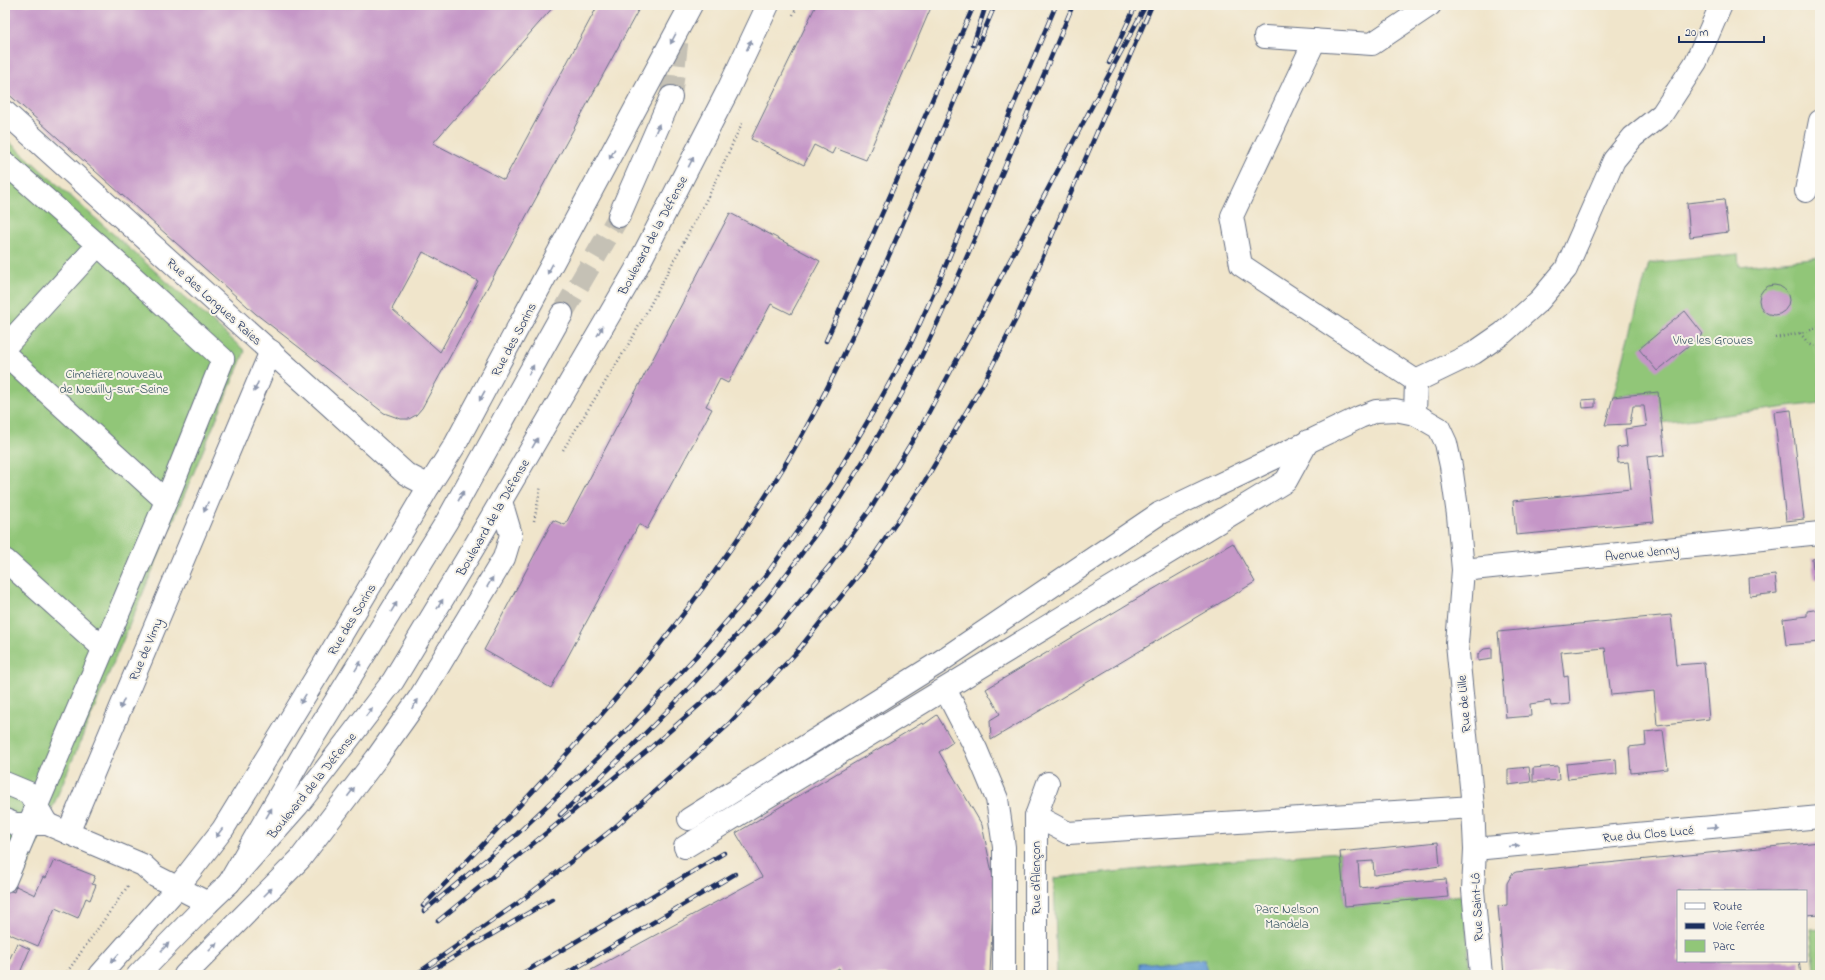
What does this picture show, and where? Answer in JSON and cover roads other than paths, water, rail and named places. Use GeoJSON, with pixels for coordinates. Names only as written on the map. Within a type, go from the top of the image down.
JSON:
{"type":"FeatureCollection","features":[{"type":"Feature","properties":{"kind":"main road","name":"Rue des Sorins"},"geometry":{"type":"LineString","coordinates":[[178,887],[223,828],[323,666],[429,486],[456,445],[691,5]]}},
{"type":"Feature","properties":{"kind":"main road","name":"Boulevard de la Défense"},"geometry":{"type":"LineString","coordinates":[[138,975],[229,883],[298,805],[393,681],[501,501],[635,271],[728,90],[768,5]]}},
{"type":"Feature","properties":{"kind":"main road"},"geometry":{"type":"LineString","coordinates":[[1265,37],[1372,44],[1430,5]]}},
{"type":"Feature","properties":{"kind":"main road"},"geometry":{"type":"LineString","coordinates":[[1416,381],[1474,354],[1503,333],[1540,300],[1566,269],[1614,160],[1633,137],[1662,114],[1696,62],[1721,5]]}},
{"type":"Feature","properties":{"kind":"main road"},"geometry":{"type":"LineString","coordinates":[[1315,40],[1232,216],[1241,264],[1416,381]]}},
{"type":"Feature","properties":{"kind":"main road"},"geometry":{"type":"LineString","coordinates":[[619,216],[671,97]]}},
{"type":"Feature","properties":{"kind":"main road","name":"Rue des Longues Raies"},"geometry":{"type":"LineString","coordinates":[[5,112],[406,474],[429,486]]}},
{"type":"Feature","properties":{"kind":"main road"},"geometry":{"type":"LineString","coordinates":[[1806,191],[1820,120]]}},
{"type":"Feature","properties":{"kind":"main road"},"geometry":{"type":"LineString","coordinates":[[5,163],[98,245],[223,359],[166,501],[104,648],[38,819],[5,881]]}},
{"type":"Feature","properties":{"kind":"main road"},"geometry":{"type":"LineString","coordinates":[[5,347],[98,245]]}},
{"type":"Feature","properties":{"kind":"main road"},"geometry":{"type":"LineString","coordinates":[[229,883],[310,744],[447,522],[562,314]]}},
{"type":"Feature","properties":{"kind":"main road","name":"Rue de Vimy"},"geometry":{"type":"LineString","coordinates":[[68,833],[271,351]]}},
{"type":"Feature","properties":{"kind":"main road"},"geometry":{"type":"LineString","coordinates":[[5,354],[166,501]]}},
{"type":"Feature","properties":{"kind":"main road"},"geometry":{"type":"LineString","coordinates":[[1414,414],[1416,381]]}},
{"type":"Feature","properties":{"kind":"main road","name":"Rue de Lille"},"geometry":{"type":"LineString","coordinates":[[688,819],[938,663],[1160,513],[1360,417],[1376,411],[1395,410],[1414,414],[1439,428],[1446,443],[1458,515],[1463,570],[1457,643],[1473,807],[1474,844]]}},
{"type":"Feature","properties":{"kind":"main road"},"geometry":{"type":"LineString","coordinates":[[685,847],[1286,481],[1308,441]]}},
{"type":"Feature","properties":{"kind":"main road"},"geometry":{"type":"LineString","coordinates":[[185,975],[300,859],[376,759],[420,697],[504,558],[511,535],[501,501]]}},
{"type":"Feature","properties":{"kind":"main road","name":"Avenue Jenny"},"geometry":{"type":"LineString","coordinates":[[1463,570],[1820,533]]}},
{"type":"Feature","properties":{"kind":"main road"},"geometry":{"type":"LineString","coordinates":[[5,560],[104,648]]}},
{"type":"Feature","properties":{"kind":"main road"},"geometry":{"type":"LineString","coordinates":[[945,690],[976,749],[997,798],[1004,847],[1004,975]]}},
{"type":"Feature","properties":{"kind":"main road"},"geometry":{"type":"LineString","coordinates":[[5,783],[29,793],[38,819]]}},
{"type":"Feature","properties":{"kind":"main road","name":"Rue d'Alençon"},"geometry":{"type":"LineString","coordinates":[[1036,975],[1036,816],[1048,783]]}},
{"type":"Feature","properties":{"kind":"main road"},"geometry":{"type":"LineString","coordinates":[[1036,816],[1068,833],[1473,807]]}},
{"type":"Feature","properties":{"kind":"main road","name":"Rue du Clos Lucé"},"geometry":{"type":"LineString","coordinates":[[1474,844],[1820,817]]}},
{"type":"Feature","properties":{"kind":"main road"},"geometry":{"type":"LineString","coordinates":[[5,820],[15,824],[38,819],[143,865],[155,876],[208,903]]}},
{"type":"Feature","properties":{"kind":"main road","name":"Rue Saint-Lô"},"geometry":{"type":"LineString","coordinates":[[1474,844],[1473,890],[1481,975]]}},
{"type":"Feature","properties":{"kind":"main road"},"geometry":{"type":"LineString","coordinates":[[100,975],[178,887]]}},
{"type":"Feature","properties":{"kind":"water"},"geometry":{"type":"Polygon","coordinates":[[[1205,959],[1207,975],[1139,975],[1139,964],[1205,959]]]}},
{"type":"Feature","properties":{"kind":"tunnel"},"geometry":{"type":"LineString","coordinates":[[671,97],[679,27]]}},
{"type":"Feature","properties":{"kind":"tunnel"},"geometry":{"type":"LineString","coordinates":[[562,314],[619,216]]}},
{"type":"Feature","properties":{"kind":"railway"},"geometry":{"type":"LineString","coordinates":[[826,341],[974,5]]}},
{"type":"Feature","properties":{"kind":"railway"},"geometry":{"type":"LineString","coordinates":[[973,45],[986,5]]}},
{"type":"Feature","properties":{"kind":"railway"},"geometry":{"type":"LineString","coordinates":[[423,906],[571,750],[618,695],[707,583],[748,524],[804,432],[852,338],[895,242],[995,5]]}},
{"type":"Feature","properties":{"kind":"railway"},"geometry":{"type":"LineString","coordinates":[[424,911],[517,834],[630,727],[699,653],[764,578],[832,482],[879,402],[911,343],[939,281],[1056,5]]}},
{"type":"Feature","properties":{"kind":"railway"},"geometry":{"type":"LineString","coordinates":[[560,815],[661,718],[725,648],[785,575],[824,523],[844,492],[893,410],[940,317],[972,245],[1073,5]]}},
{"type":"Feature","properties":{"kind":"railway"},"geometry":{"type":"LineString","coordinates":[[1109,63],[1136,5]]}},
{"type":"Feature","properties":{"kind":"railway"},"geometry":{"type":"LineString","coordinates":[[438,921],[648,750],[714,692],[778,628],[830,565],[870,510],[922,425],[1146,5]]}},
{"type":"Feature","properties":{"kind":"railway"},"geometry":{"type":"LineString","coordinates":[[415,975],[518,903],[614,828],[728,725],[795,654],[872,558],[923,484],[983,384],[1016,319],[1152,5]]}},
{"type":"Feature","properties":{"kind":"railway"},"geometry":{"type":"LineString","coordinates":[[520,975],[724,853]]}},
{"type":"Feature","properties":{"kind":"railway"},"geometry":{"type":"LineString","coordinates":[[564,975],[735,874]]}},
{"type":"Feature","properties":{"kind":"railway"},"geometry":{"type":"LineString","coordinates":[[430,971],[552,899]]}},
{"type":"Feature","properties":{"kind":"park label","name":"Vive les Groues"},"geometry":{"type":"Point","coordinates":[1713,339]}},
{"type":"Feature","properties":{"kind":"park label","name":"Cimetière nouveau de Neuilly-sur-Seine"},"geometry":{"type":"Point","coordinates":[114,380]}},
{"type":"Feature","properties":{"kind":"park label","name":"Parc Nelson Mandela"},"geometry":{"type":"Point","coordinates":[1287,916]}}]}
